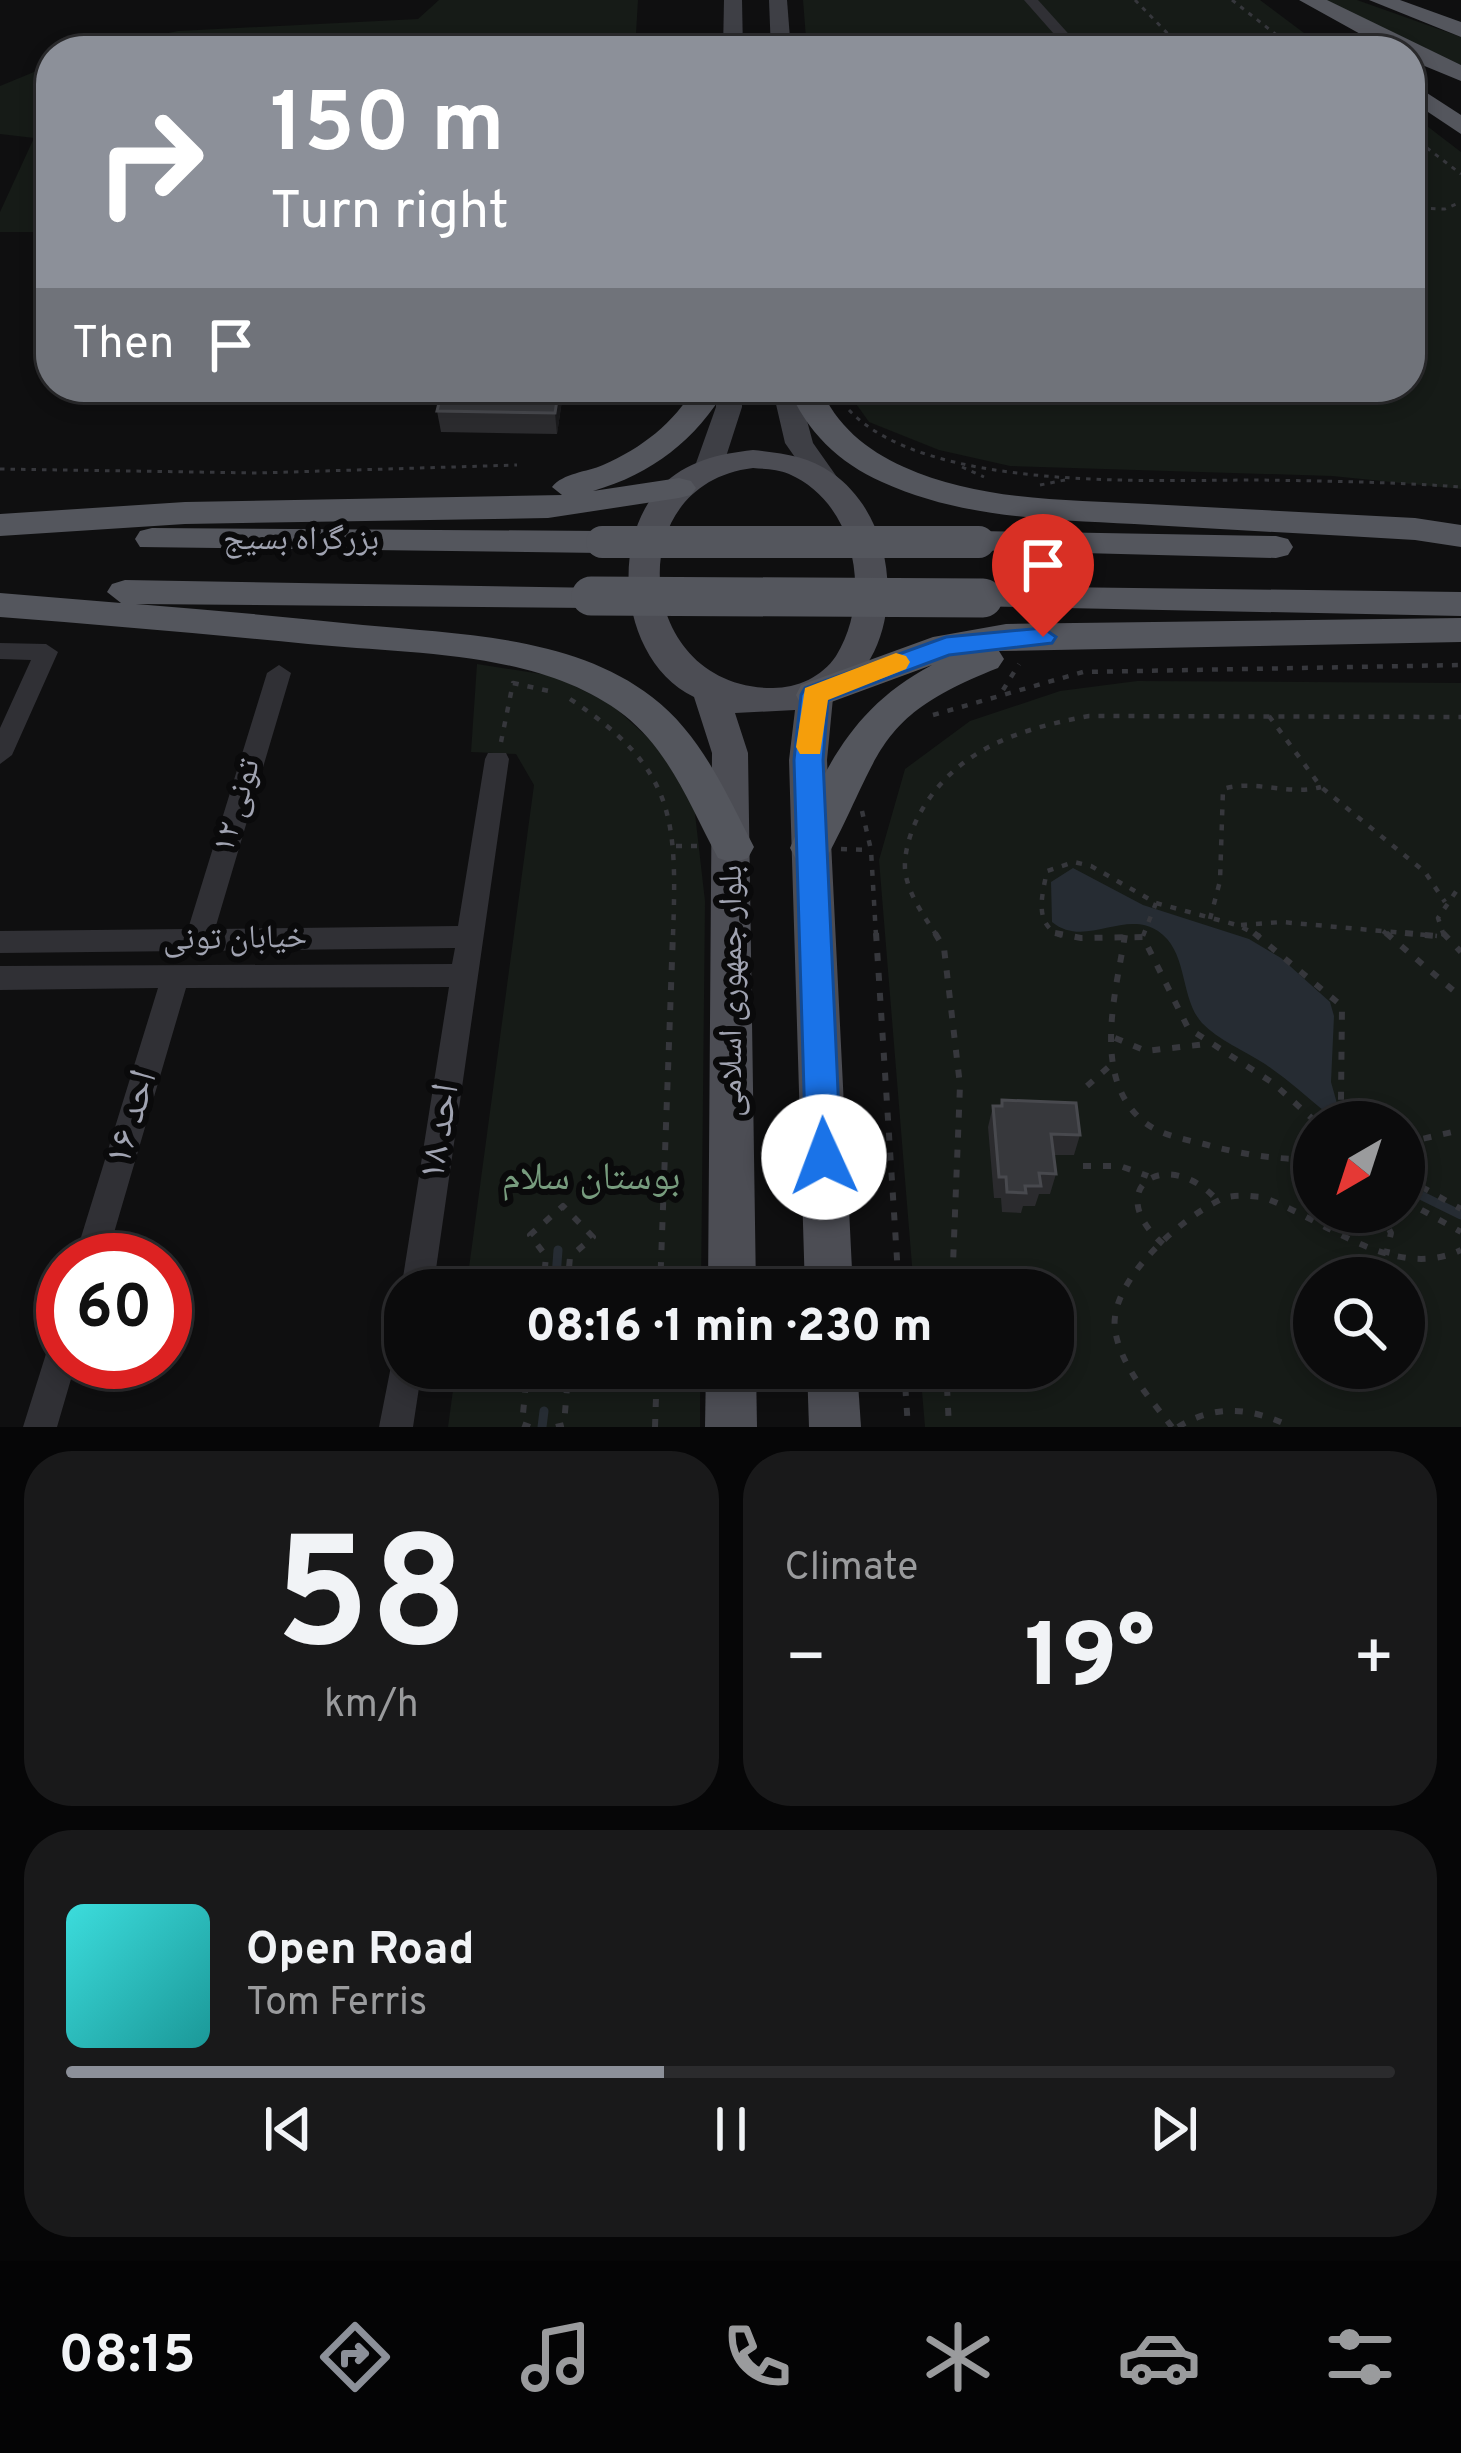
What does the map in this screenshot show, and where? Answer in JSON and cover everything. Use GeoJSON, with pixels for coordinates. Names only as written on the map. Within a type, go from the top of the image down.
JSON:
{"type":"FeatureCollection","features":[{"type":"Feature","properties":{"kind":"highway"},"geometry":{"type":"LineString","coordinates":[[1289,0],[1339,36]]}},
{"type":"Feature","properties":{"kind":"highway"},"geometry":{"type":"LineString","coordinates":[[1310,0],[1380,36]]}},
{"type":"Feature","properties":{"kind":"highway"},"geometry":{"type":"LineString","coordinates":[[1380,0],[1461,30]]}},
{"type":"Feature","properties":{"kind":"highway"},"geometry":{"type":"LineString","coordinates":[[1425,58],[1461,74]]}},
{"type":"Feature","properties":{"kind":"highway"},"geometry":{"type":"LineString","coordinates":[[1425,100],[1461,127]]}},
{"type":"Feature","properties":{"kind":"highway"},"geometry":{"type":"LineString","coordinates":[[473,509],[592,482],[640,460],[677,434],[704,402]]}},
{"type":"Feature","properties":{"kind":"highway"},"geometry":{"type":"LineString","coordinates":[[812,402],[827,428],[859,456],[907,482],[962,497],[1041,508],[1415,529],[1461,536]]}},
{"type":"Feature","properties":{"kind":"highway"},"geometry":{"type":"LineString","coordinates":[[0,525],[185,513],[548,508],[679,488]]}},
{"type":"Feature","properties":{"kind":"highway","name":"بزرگراه بسیج"},"geometry":{"type":"LineString","coordinates":[[0,536],[1461,550]]}},
{"type":"Feature","properties":{"kind":"highway","name":"بزرگراه بسیج"},"geometry":{"type":"LineString","coordinates":[[0,592],[1461,604]]}},
{"type":"Feature","properties":{"kind":"highway"},"geometry":{"type":"LineString","coordinates":[[0,605],[422,644],[520,658],[572,672],[622,694],[661,726],[689,764],[734,847]]}},
{"type":"Feature","properties":{"kind":"highway"},"geometry":{"type":"LineString","coordinates":[[814,695],[946,646],[1006,637],[1461,630]]}},
{"type":"Feature","properties":{"kind":"highway"},"geometry":{"type":"LineString","coordinates":[[811,848],[865,734],[902,697],[970,664],[1080,637]]}},
{"type":"Feature","properties":{"kind":"main road"},"geometry":{"type":"LineString","coordinates":[[733,0],[733,36]]}},
{"type":"Feature","properties":{"kind":"main road"},"geometry":{"type":"LineString","coordinates":[[778,0],[780,36]]}},
{"type":"Feature","properties":{"kind":"main road"},"geometry":{"type":"LineString","coordinates":[[710,466],[730,402]]}},
{"type":"Feature","properties":{"kind":"main road"},"geometry":{"type":"LineString","coordinates":[[789,402],[799,443],[830,487],[861,532],[869,552],[874,591],[863,637],[847,666],[814,695],[764,705],[712,696],[677,668],[658,639],[642,573],[651,533],[679,488],[710,466],[753,459],[797,465],[830,487]]}},
{"type":"Feature","properties":{"kind":"main road"},"geometry":{"type":"LineString","coordinates":[[814,695],[808,760],[828,1269]]}},
{"type":"Feature","properties":{"kind":"main road","name":"بلوار جمهوری اسلامی"},"geometry":{"type":"LineString","coordinates":[[712,696],[730,753],[734,847],[732,1269]]}},
{"type":"Feature","properties":{"kind":"main road"},"geometry":{"type":"LineString","coordinates":[[731,1389],[731,1427]]}},
{"type":"Feature","properties":{"kind":"main road"},"geometry":{"type":"LineString","coordinates":[[833,1389],[835,1427]]}},
{"type":"Feature","properties":{"kind":"street"},"geometry":{"type":"LineString","coordinates":[[1031,0],[1063,36]]}},
{"type":"Feature","properties":{"kind":"street"},"geometry":{"type":"LineString","coordinates":[[0,651],[46,652],[0,755]]}},
{"type":"Feature","properties":{"kind":"street","name":"تونی ۱۲"},"geometry":{"type":"LineString","coordinates":[[198,940],[279,673]]}},
{"type":"Feature","properties":{"kind":"street","name":"احد ۱۸"},"geometry":{"type":"LineString","coordinates":[[420,1269],[497,759]]}},
{"type":"Feature","properties":{"kind":"street","name":"خیابان تونی"},"geometry":{"type":"LineString","coordinates":[[0,942],[470,937]]}},
{"type":"Feature","properties":{"kind":"street","name":"خیابان تونی"},"geometry":{"type":"LineString","coordinates":[[0,978],[464,975]]}},
{"type":"Feature","properties":{"kind":"street","name":"احد ۱۶"},"geometry":{"type":"LineString","coordinates":[[98,1233],[175,977]]}},
{"type":"Feature","properties":{"kind":"street"},"geometry":{"type":"LineString","coordinates":[[40,1427],[51,1389]]}},
{"type":"Feature","properties":{"kind":"street"},"geometry":{"type":"LineString","coordinates":[[396,1427],[402,1389]]}},
{"type":"Feature","properties":{"kind":"path"},"geometry":{"type":"LineString","coordinates":[[1135,0],[1170,36]]}},
{"type":"Feature","properties":{"kind":"path"},"geometry":{"type":"LineString","coordinates":[[1232,0],[1278,36]]}},
{"type":"Feature","properties":{"kind":"path"},"geometry":{"type":"LineString","coordinates":[[1425,146],[1461,174]]}},
{"type":"Feature","properties":{"kind":"path"},"geometry":{"type":"LineString","coordinates":[[1425,209],[1461,202]]}},
{"type":"Feature","properties":{"kind":"path"},"geometry":{"type":"LineString","coordinates":[[848,409],[864,426],[994,482]]}},
{"type":"Feature","properties":{"kind":"path"},"geometry":{"type":"LineString","coordinates":[[0,470],[165,476],[517,465]]}},
{"type":"Feature","properties":{"kind":"path"},"geometry":{"type":"LineString","coordinates":[[956,465],[1074,478],[1378,481],[1461,487]]}},
{"type":"Feature","properties":{"kind":"path"},"geometry":{"type":"LineString","coordinates":[[1033,486],[1074,478]]}},
{"type":"Feature","properties":{"kind":"path"},"geometry":{"type":"LineString","coordinates":[[1001,692],[1019,664]]}},
{"type":"Feature","properties":{"kind":"path"},"geometry":{"type":"LineString","coordinates":[[918,728],[934,714],[1083,672],[1461,665]]}},
{"type":"Feature","properties":{"kind":"path"},"geometry":{"type":"LineString","coordinates":[[497,759],[513,683],[559,693],[601,718],[644,760],[667,802],[676,846],[661,1269]]}},
{"type":"Feature","properties":{"kind":"path"},"geometry":{"type":"LineString","coordinates":[[1267,714],[1321,787],[1425,872],[1444,902]]}},
{"type":"Feature","properties":{"kind":"path"},"geometry":{"type":"LineString","coordinates":[[953,1269],[960,1085],[944,948],[916,903],[905,869],[910,829],[933,789],[968,756],[1029,727],[1089,716],[1461,718]]}},
{"type":"Feature","properties":{"kind":"path"},"geometry":{"type":"LineString","coordinates":[[1210,919],[1220,881],[1223,789],[1241,783],[1298,795],[1321,787]]}},
{"type":"Feature","properties":{"kind":"path"},"geometry":{"type":"LineString","coordinates":[[859,798],[871,850],[898,1269]]}},
{"type":"Feature","properties":{"kind":"path"},"geometry":{"type":"LineString","coordinates":[[676,846],[734,847]]}},
{"type":"Feature","properties":{"kind":"path"},"geometry":{"type":"LineString","coordinates":[[811,848],[871,850]]}},
{"type":"Feature","properties":{"kind":"path"},"geometry":{"type":"LineString","coordinates":[[1293,1102],[1271,1082],[1206,1044],[1175,1011],[1164,968],[1143,937],[1075,940],[1044,926],[1039,917],[1047,871],[1074,862],[1091,866],[1156,903],[1238,926],[1267,940],[1342,1006],[1342,1101]]}},
{"type":"Feature","properties":{"kind":"path"},"geometry":{"type":"LineString","coordinates":[[1444,938],[1438,918],[1444,902],[1461,884]]}},
{"type":"Feature","properties":{"kind":"path"},"geometry":{"type":"LineString","coordinates":[[1143,937],[1156,903]]}},
{"type":"Feature","properties":{"kind":"path"},"geometry":{"type":"LineString","coordinates":[[1238,926],[1282,922],[1381,930],[1444,938],[1461,952]]}},
{"type":"Feature","properties":{"kind":"path"},"geometry":{"type":"LineString","coordinates":[[1381,930],[1461,997]]}},
{"type":"Feature","properties":{"kind":"path"},"geometry":{"type":"LineString","coordinates":[[1125,935],[1112,1064],[1130,1108],[1155,1129],[1256,1157],[1293,1158]]}},
{"type":"Feature","properties":{"kind":"path"},"geometry":{"type":"LineString","coordinates":[[1112,1032],[1118,1043],[1145,1051],[1206,1044]]}},
{"type":"Feature","properties":{"kind":"path"},"geometry":{"type":"LineString","coordinates":[[1088,1086],[1112,1064]]}},
{"type":"Feature","properties":{"kind":"path"},"geometry":{"type":"LineString","coordinates":[[1425,1138],[1461,1130]]}},
{"type":"Feature","properties":{"kind":"path"},"geometry":{"type":"LineString","coordinates":[[1083,1166],[1120,1166],[1148,1176],[1169,1170],[1192,1176],[1218,1201]]}},
{"type":"Feature","properties":{"kind":"path"},"geometry":{"type":"LineString","coordinates":[[1148,1176],[1136,1194],[1137,1216],[1162,1244]]}},
{"type":"Feature","properties":{"kind":"path"},"geometry":{"type":"LineString","coordinates":[[1425,1189],[1461,1209]]}},
{"type":"Feature","properties":{"kind":"path"},"geometry":{"type":"LineString","coordinates":[[1292,1427],[1241,1408],[1216,1409],[1175,1427],[1132,1375],[1112,1317],[1122,1286],[1162,1244],[1218,1201],[1238,1194],[1293,1212]]}},
{"type":"Feature","properties":{"kind":"path"},"geometry":{"type":"LineString","coordinates":[[545,1269],[546,1256],[530,1235],[563,1206],[593,1237],[570,1257],[569,1269]]}},
{"type":"Feature","properties":{"kind":"path"},"geometry":{"type":"LineString","coordinates":[[1425,1212],[1461,1232]]}},
{"type":"Feature","properties":{"kind":"path"},"geometry":{"type":"LineString","coordinates":[[1342,1233],[1387,1255],[1432,1262],[1460,1254]]}},
{"type":"Feature","properties":{"kind":"path"},"geometry":{"type":"LineString","coordinates":[[1387,1255],[1391,1233]]}},
{"type":"Feature","properties":{"kind":"path"},"geometry":{"type":"LineString","coordinates":[[525,1389],[522,1424],[530,1427]]}},
{"type":"Feature","properties":{"kind":"path"},"geometry":{"type":"LineString","coordinates":[[556,1427],[564,1425],[567,1389]]}},
{"type":"Feature","properties":{"kind":"path"},"geometry":{"type":"LineString","coordinates":[[656,1427],[657,1389]]}},
{"type":"Feature","properties":{"kind":"path"},"geometry":{"type":"LineString","coordinates":[[905,1389],[908,1427]]}},
{"type":"Feature","properties":{"kind":"path"},"geometry":{"type":"LineString","coordinates":[[947,1389],[949,1427]]}},
{"type":"Feature","properties":{"kind":"green space"},"geometry":{"type":"Polygon","coordinates":[[[439,0],[638,0],[636,36],[154,36],[178,31],[418,19],[439,0]]]}},
{"type":"Feature","properties":{"kind":"green space"},"geometry":{"type":"Polygon","coordinates":[[[803,0],[1260,0],[1308,36],[806,36],[803,0]]]}},
{"type":"Feature","properties":{"kind":"green space"},"geometry":{"type":"Polygon","coordinates":[[[1325,0],[1357,0],[1461,37],[1461,65],[1425,48],[1425,36],[1400,36],[1325,0]]]}},
{"type":"Feature","properties":{"kind":"green space"},"geometry":{"type":"Polygon","coordinates":[[[36,71],[36,232],[0,232],[0,212],[34,138],[0,134],[0,86],[36,71]]]}},
{"type":"Feature","properties":{"kind":"green space"},"geometry":{"type":"Polygon","coordinates":[[[1425,124],[1461,152],[1461,489],[1332,476],[1010,466],[939,450],[869,422],[855,402],[1425,402],[1425,124]]]}},
{"type":"Feature","properties":{"kind":"green space","name":"بوستان سلام"},"geometry":{"type":"Polygon","coordinates":[[[477,664],[554,676],[611,704],[657,746],[694,805],[705,901],[701,1269],[469,1269],[534,785],[516,754],[471,752],[477,664]]]}},
{"type":"Feature","properties":{"kind":"green space"},"geometry":{"type":"Polygon","coordinates":[[[1137,681],[1461,683],[1461,1427],[925,1427],[922,1389],[1074,1389],[1074,1269],[912,1269],[879,860],[905,769],[970,721],[1060,691],[1137,681]]]}},
{"type":"Feature","properties":{"kind":"green space"},"geometry":{"type":"Polygon","coordinates":[[[453,1389],[700,1389],[700,1427],[448,1427],[453,1389]]]}},
{"type":"Feature","properties":{"kind":"shaded area"},"geometry":{"type":"Polygon","coordinates":[[[1073,868],[1143,905],[1249,939],[1281,958],[1330,1002],[1334,1016],[1331,1082],[1336,1101],[1312,1101],[1202,1023],[1175,951],[1158,931],[1132,924],[1078,932],[1052,922],[1051,882],[1073,868]]]}},
{"type":"Feature","properties":{"kind":"building"},"geometry":{"type":"Polygon","coordinates":[[[439,402],[557,402],[555,413],[437,411],[439,402]]]}},
{"type":"Feature","properties":{"kind":"building"},"geometry":{"type":"Polygon","coordinates":[[[1002,1100],[1076,1103],[1080,1135],[1051,1134],[1056,1174],[1039,1173],[1041,1186],[1025,1186],[1026,1193],[1007,1192],[1006,1177],[999,1177],[993,1106],[1002,1106],[1002,1100]]]}},
{"type":"Feature","properties":{"kind":"waterway"},"geometry":{"type":"LineString","coordinates":[[1425,1197],[1461,1215]]}},
{"type":"Feature","properties":{"kind":"waterway"},"geometry":{"type":"LineString","coordinates":[[557,1269],[558,1250]]}},
{"type":"Feature","properties":{"kind":"waterway"},"geometry":{"type":"LineString","coordinates":[[542,1427],[544,1411]]}},
{"type":"Feature","properties":{"kind":"slow traffic"},"geometry":{"type":"LineString","coordinates":[[810,747],[814,695],[896,662]]}},
{"type":"Feature","properties":{"kind":"route"},"geometry":{"type":"LineString","coordinates":[[824,1157],[808,760],[814,695],[946,646],[1043,637]]}}]}
